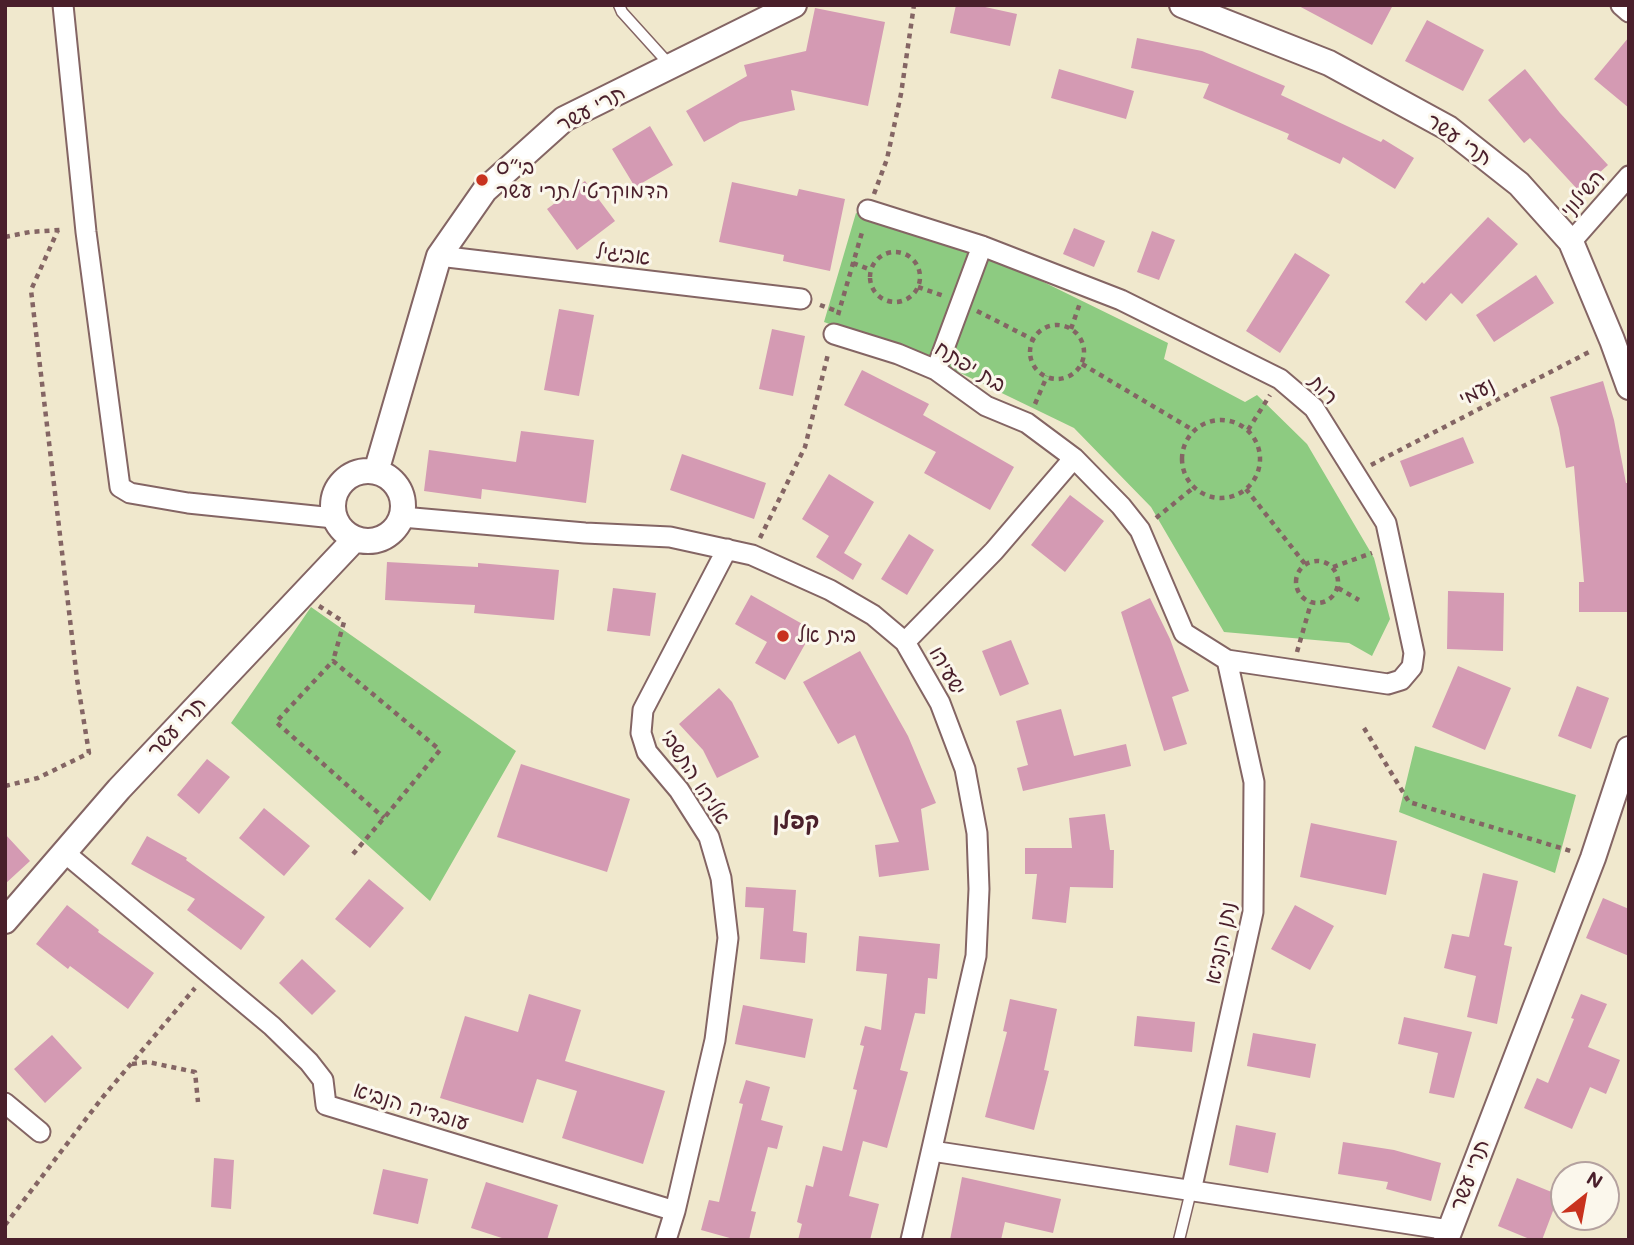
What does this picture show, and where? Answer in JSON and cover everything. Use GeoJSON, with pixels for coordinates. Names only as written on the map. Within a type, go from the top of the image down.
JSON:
{"type":"FeatureCollection","features":[{"type":"Feature","properties":{"kind":"street"},"geometry":{"type":"LineString","coordinates":[[64,5],[86,232],[120,487],[130,493],[188,503],[334,518]]}},
{"type":"Feature","properties":{"kind":"street","name":"תרי עשר"},"geometry":{"type":"LineString","coordinates":[[376,472],[439,256],[485,190],[565,119],[794,5]]}},
{"type":"Feature","properties":{"kind":"street"},"geometry":{"type":"LineString","coordinates":[[1620,5],[1629,12]]}},
{"type":"Feature","properties":{"kind":"street","name":"תרי עשר"},"geometry":{"type":"LineString","coordinates":[[1187,6],[1329,63],[1448,128],[1519,184],[1571,242],[1629,387]]}},
{"type":"Feature","properties":{"kind":"street","name":"השילוני"},"geometry":{"type":"LineString","coordinates":[[1571,242],[1629,176]]}},
{"type":"Feature","properties":{"kind":"street","name":"רות"},"geometry":{"type":"LineString","coordinates":[[868,210],[982,246],[1121,300],[1279,379],[1314,408],[1386,523],[1414,653],[1412,667],[1401,680],[1388,684],[1227,660]]}},
{"type":"Feature","properties":{"kind":"street"},"geometry":{"type":"LineString","coordinates":[[936,370],[982,246]]}},
{"type":"Feature","properties":{"kind":"street","name":"אביגיל"},"geometry":{"type":"LineString","coordinates":[[439,256],[801,299]]}},
{"type":"Feature","properties":{"kind":"street","name":"בת יפתח"},"geometry":{"type":"LineString","coordinates":[[834,334],[898,354],[936,370],[986,406],[1027,423],[1074,458],[1121,506],[1140,530],[1184,633],[1227,660]]}},
{"type":"Feature","properties":{"kind":"street"},"geometry":{"type":"LineString","coordinates":[[905,642],[994,551],[1074,458]]}},
{"type":"Feature","properties":{"kind":"street"},"geometry":{"type":"LineString","coordinates":[[364,471],[376,472],[394,482],[401,493],[402,517],[390,534],[367,542],[355,539],[340,528],[334,518],[332,504],[335,492],[342,482],[364,471]]}},
{"type":"Feature","properties":{"kind":"street","name":"ישעיהו"},"geometry":{"type":"LineString","coordinates":[[402,517],[585,533],[670,537],[752,555],[830,590],[873,615],[905,642],[940,703],[965,769],[977,832],[979,889],[976,956],[911,1240]]}},
{"type":"Feature","properties":{"kind":"street","name":"תרי עשר"},"geometry":{"type":"LineString","coordinates":[[5,921],[119,789],[355,539]]}},
{"type":"Feature","properties":{"kind":"street","name":"אליהו התשבי"},"geometry":{"type":"LineString","coordinates":[[666,1240],[715,1040],[728,939],[721,878],[709,837],[679,790],[647,752],[641,733],[643,710],[727,549]]}},
{"type":"Feature","properties":{"kind":"street","name":"נתן הנביא"},"geometry":{"type":"LineString","coordinates":[[1191,1191],[1253,912],[1254,782],[1227,660]]}},
{"type":"Feature","properties":{"kind":"street","name":"תרי עשר"},"geometry":{"type":"LineString","coordinates":[[932,1151],[1191,1191],[1447,1235],[1593,858],[1629,749]]}},
{"type":"Feature","properties":{"kind":"street","name":"עובדיה הנביא"},"geometry":{"type":"LineString","coordinates":[[65,853],[272,1026],[309,1062],[323,1080],[326,1105],[675,1211]]}},
{"type":"Feature","properties":{"kind":"street"},"geometry":{"type":"LineString","coordinates":[[5,1103],[40,1132]]}},
{"type":"Feature","properties":{"kind":"lane"},"geometry":{"type":"LineString","coordinates":[[619,5],[622,12],[671,67]]}},
{"type":"Feature","properties":{"kind":"lane"},"geometry":{"type":"LineString","coordinates":[[1179,1240],[1191,1191]]}},
{"type":"Feature","properties":{"kind":"path"},"geometry":{"type":"LineString","coordinates":[[752,555],[805,447],[868,210],[887,159],[901,94],[914,5]]}},
{"type":"Feature","properties":{"kind":"path"},"geometry":{"type":"LineString","coordinates":[[5,786],[38,778],[89,753],[77,679],[31,290],[58,230]]}},
{"type":"Feature","properties":{"kind":"path"},"geometry":{"type":"LineString","coordinates":[[5,237],[58,230],[86,232]]}},
{"type":"Feature","properties":{"kind":"path"},"geometry":{"type":"LineString","coordinates":[[898,252],[914,260],[918,267],[920,284],[910,298],[902,302],[886,301],[873,291],[870,283],[871,270],[882,255],[898,252]]}},
{"type":"Feature","properties":{"kind":"path"},"geometry":{"type":"LineString","coordinates":[[853,263],[871,270]]}},
{"type":"Feature","properties":{"kind":"path"},"geometry":{"type":"LineString","coordinates":[[961,303],[1034,340]]}},
{"type":"Feature","properties":{"kind":"path"},"geometry":{"type":"LineString","coordinates":[[1051,326],[1068,327],[1081,339],[1084,347],[1082,364],[1069,376],[1061,379],[1047,376],[1037,369],[1032,361],[1030,352],[1034,340],[1043,329],[1051,326]]}},
{"type":"Feature","properties":{"kind":"path","name":"נעמי"},"geometry":{"type":"LineString","coordinates":[[1356,473],[1612,340]]}},
{"type":"Feature","properties":{"kind":"path"},"geometry":{"type":"LineString","coordinates":[[1082,364],[1193,430]]}},
{"type":"Feature","properties":{"kind":"path"},"geometry":{"type":"LineString","coordinates":[[1027,423],[1047,376]]}},
{"type":"Feature","properties":{"kind":"path"},"geometry":{"type":"LineString","coordinates":[[1248,430],[1279,379]]}},
{"type":"Feature","properties":{"kind":"path"},"geometry":{"type":"LineString","coordinates":[[1216,419],[1230,420],[1248,430],[1258,446],[1261,459],[1258,472],[1246,489],[1230,497],[1217,498],[1194,488],[1181,465],[1185,440],[1193,430],[1204,422],[1216,419]]}},
{"type":"Feature","properties":{"kind":"path"},"geometry":{"type":"LineString","coordinates":[[1140,530],[1194,488]]}},
{"type":"Feature","properties":{"kind":"path"},"geometry":{"type":"LineString","coordinates":[[1246,489],[1306,564]]}},
{"type":"Feature","properties":{"kind":"path"},"geometry":{"type":"LineString","coordinates":[[1333,567],[1391,546]]}},
{"type":"Feature","properties":{"kind":"path"},"geometry":{"type":"LineString","coordinates":[[1320,561],[1333,567],[1337,573],[1338,588],[1330,600],[1311,603],[1300,595],[1296,583],[1300,570],[1306,564],[1320,561]]}},
{"type":"Feature","properties":{"kind":"path"},"geometry":{"type":"LineString","coordinates":[[1338,588],[1359,600]]}},
{"type":"Feature","properties":{"kind":"path"},"geometry":{"type":"LineString","coordinates":[[302,595],[344,622],[333,661],[275,722],[384,818]]}},
{"type":"Feature","properties":{"kind":"path"},"geometry":{"type":"LineString","coordinates":[[1292,671],[1311,603]]}},
{"type":"Feature","properties":{"kind":"path"},"geometry":{"type":"LineString","coordinates":[[333,661],[440,750],[353,854]]}},
{"type":"Feature","properties":{"kind":"path"},"geometry":{"type":"LineString","coordinates":[[1364,728],[1409,802],[1593,858]]}},
{"type":"Feature","properties":{"kind":"path"},"geometry":{"type":"LineString","coordinates":[[5,1225],[102,1098],[208,972]]}},
{"type":"Feature","properties":{"kind":"path"},"geometry":{"type":"LineString","coordinates":[[131,1065],[148,1062],[195,1072],[198,1102]]}},
{"type":"Feature","properties":{"kind":"green space"},"geometry":{"type":"Polygon","coordinates":[[[856,213],[1021,271],[1168,343],[1164,359],[1245,402],[1257,395],[1307,444],[1374,558],[1390,619],[1372,656],[1349,643],[1224,632],[1151,507],[1074,428],[948,367],[824,322],[856,213]]]}},
{"type":"Feature","properties":{"kind":"green space"},"geometry":{"type":"Polygon","coordinates":[[[311,607],[516,751],[430,901],[231,723],[311,607]]]}},
{"type":"Feature","properties":{"kind":"green space"},"geometry":{"type":"Polygon","coordinates":[[[1415,746],[1576,795],[1555,873],[1399,812],[1415,746]]]}},
{"type":"Feature","properties":{"kind":"building"},"geometry":{"type":"Polygon","coordinates":[[[956,5],[976,5],[1017,14],[1010,46],[950,33],[956,5]]]}},
{"type":"Feature","properties":{"kind":"building"},"geometry":{"type":"Polygon","coordinates":[[[1297,5],[1393,5],[1372,45],[1297,5]]]}},
{"type":"Feature","properties":{"kind":"building"},"geometry":{"type":"Polygon","coordinates":[[[815,8],[885,22],[868,106],[791,90],[795,110],[740,122],[704,142],[686,111],[747,76],[744,65],[806,51],[815,8]]]}},
{"type":"Feature","properties":{"kind":"building"},"geometry":{"type":"Polygon","coordinates":[[[1427,20],[1484,50],[1463,91],[1405,61],[1427,20]]]}},
{"type":"Feature","properties":{"kind":"building"},"geometry":{"type":"Polygon","coordinates":[[[1629,37],[1629,108],[1594,79],[1629,37]]]}},
{"type":"Feature","properties":{"kind":"building"},"geometry":{"type":"Polygon","coordinates":[[[1137,38],[1202,51],[1285,86],[1281,95],[1381,142],[1383,139],[1414,158],[1395,189],[1343,157],[1340,164],[1287,139],[1289,134],[1203,98],[1209,84],[1131,68],[1137,38]]]}},
{"type":"Feature","properties":{"kind":"building"},"geometry":{"type":"Polygon","coordinates":[[[1059,69],[1134,91],[1126,119],[1051,98],[1059,69]]]}},
{"type":"Feature","properties":{"kind":"building"},"geometry":{"type":"Polygon","coordinates":[[[1525,69],[1560,113],[1608,165],[1579,191],[1530,138],[1524,143],[1488,100],[1525,69]]]}},
{"type":"Feature","properties":{"kind":"building"},"geometry":{"type":"Polygon","coordinates":[[[650,126],[673,165],[635,187],[612,149],[650,126]]]}},
{"type":"Feature","properties":{"kind":"building"},"geometry":{"type":"Polygon","coordinates":[[[585,181],[615,221],[577,250],[547,209],[585,181]]]}},
{"type":"Feature","properties":{"kind":"building"},"geometry":{"type":"Polygon","coordinates":[[[732,182],[797,196],[799,189],[845,199],[830,271],[783,261],[784,255],[719,242],[732,182]]]}},
{"type":"Feature","properties":{"kind":"building"},"geometry":{"type":"Polygon","coordinates":[[[1488,217],[1518,244],[1462,304],[1451,293],[1426,321],[1405,302],[1488,217]]]}},
{"type":"Feature","properties":{"kind":"building"},"geometry":{"type":"Polygon","coordinates":[[[1074,228],[1105,241],[1094,267],[1063,254],[1074,228]]]}},
{"type":"Feature","properties":{"kind":"building"},"geometry":{"type":"Polygon","coordinates":[[[1152,231],[1175,240],[1159,280],[1137,272],[1152,231]]]}},
{"type":"Feature","properties":{"kind":"building"},"geometry":{"type":"Polygon","coordinates":[[[1295,253],[1330,275],[1280,353],[1246,331],[1295,253]]]}},
{"type":"Feature","properties":{"kind":"building"},"geometry":{"type":"Polygon","coordinates":[[[1536,275],[1554,303],[1494,342],[1476,315],[1536,275]]]}},
{"type":"Feature","properties":{"kind":"building"},"geometry":{"type":"Polygon","coordinates":[[[559,309],[594,315],[579,396],[544,390],[559,309]]]}},
{"type":"Feature","properties":{"kind":"building"},"geometry":{"type":"Polygon","coordinates":[[[772,329],[805,336],[793,396],[759,389],[772,329]]]}},
{"type":"Feature","properties":{"kind":"building"},"geometry":{"type":"Polygon","coordinates":[[[862,370],[929,404],[923,415],[1014,467],[990,510],[924,473],[936,452],[844,405],[862,370]]]}},
{"type":"Feature","properties":{"kind":"building"},"geometry":{"type":"Polygon","coordinates":[[[1603,381],[1614,420],[1626,483],[1629,483],[1629,612],[1579,612],[1579,582],[1584,582],[1574,466],[1566,468],[1550,397],[1603,381]]]}},
{"type":"Feature","properties":{"kind":"building"},"geometry":{"type":"Polygon","coordinates":[[[521,431],[594,440],[586,503],[482,489],[481,499],[424,491],[429,450],[516,462],[521,431]]]}},
{"type":"Feature","properties":{"kind":"building"},"geometry":{"type":"Polygon","coordinates":[[[1463,437],[1474,463],[1410,487],[1400,461],[1463,437]]]}},
{"type":"Feature","properties":{"kind":"building"},"geometry":{"type":"Polygon","coordinates":[[[682,454],[766,483],[754,519],[670,490],[682,454]]]}},
{"type":"Feature","properties":{"kind":"building"},"geometry":{"type":"Polygon","coordinates":[[[829,474],[874,502],[844,553],[862,564],[853,580],[816,557],[829,536],[802,519],[829,474]]]}},
{"type":"Feature","properties":{"kind":"building"},"geometry":{"type":"Polygon","coordinates":[[[1070,495],[1104,521],[1065,572],[1031,545],[1070,495]]]}},
{"type":"Feature","properties":{"kind":"building"},"geometry":{"type":"Polygon","coordinates":[[[909,534],[934,550],[907,595],[881,579],[909,534]]]}},
{"type":"Feature","properties":{"kind":"building"},"geometry":{"type":"Polygon","coordinates":[[[387,562],[478,567],[478,563],[559,570],[554,620],[474,613],[475,605],[385,600],[387,562]]]}},
{"type":"Feature","properties":{"kind":"building"},"geometry":{"type":"Polygon","coordinates":[[[613,588],[656,593],[650,636],[607,631],[613,588]]]}},
{"type":"Feature","properties":{"kind":"building"},"geometry":{"type":"Polygon","coordinates":[[[1448,591],[1504,593],[1503,651],[1447,649],[1448,591]]]}},
{"type":"Feature","properties":{"kind":"building","name":"בית אל"},"geometry":{"type":"Polygon","coordinates":[[[751,595],[813,630],[785,680],[755,663],[767,642],[735,624],[751,595]]]}},
{"type":"Feature","properties":{"kind":"building"},"geometry":{"type":"Polygon","coordinates":[[[1150,598],[1170,639],[1189,691],[1172,697],[1187,744],[1164,751],[1121,612],[1150,598]]]}},
{"type":"Feature","properties":{"kind":"building"},"geometry":{"type":"Polygon","coordinates":[[[1011,640],[1029,684],[1000,696],[982,651],[1011,640]]]}},
{"type":"Feature","properties":{"kind":"building"},"geometry":{"type":"Polygon","coordinates":[[[860,651],[908,736],[936,803],[921,809],[929,870],[879,877],[875,845],[899,842],[855,735],[838,744],[803,682],[860,651]]]}},
{"type":"Feature","properties":{"kind":"building"},"geometry":{"type":"Polygon","coordinates":[[[1458,666],[1511,688],[1485,750],[1432,727],[1458,666]]]}},
{"type":"Feature","properties":{"kind":"building"},"geometry":{"type":"Polygon","coordinates":[[[1577,686],[1609,698],[1591,749],[1558,736],[1577,686]]]}},
{"type":"Feature","properties":{"kind":"building"},"geometry":{"type":"Polygon","coordinates":[[[719,688],[732,702],[759,757],[717,778],[703,750],[679,724],[719,688]]]}},
{"type":"Feature","properties":{"kind":"building"},"geometry":{"type":"Polygon","coordinates":[[[1061,709],[1074,756],[1126,744],[1131,766],[1023,791],[1017,768],[1028,765],[1016,721],[1061,709]]]}},
{"type":"Feature","properties":{"kind":"building"},"geometry":{"type":"Polygon","coordinates":[[[207,759],[230,777],[199,814],[177,795],[207,759]]]}},
{"type":"Feature","properties":{"kind":"building"},"geometry":{"type":"Polygon","coordinates":[[[521,764],[630,799],[607,872],[497,837],[521,764]]]}},
{"type":"Feature","properties":{"kind":"building"},"geometry":{"type":"Polygon","coordinates":[[[264,808],[310,846],[284,876],[239,838],[264,808]]]}},
{"type":"Feature","properties":{"kind":"building"},"geometry":{"type":"Polygon","coordinates":[[[1105,814],[1110,850],[1114,850],[1113,888],[1070,887],[1066,923],[1032,919],[1037,874],[1025,874],[1025,848],[1072,848],[1069,818],[1105,814]]]}},
{"type":"Feature","properties":{"kind":"building"},"geometry":{"type":"Polygon","coordinates":[[[1311,823],[1397,841],[1386,895],[1300,877],[1311,823]]]}},
{"type":"Feature","properties":{"kind":"building"},"geometry":{"type":"Polygon","coordinates":[[[5,834],[30,861],[5,884],[5,834]]]}},
{"type":"Feature","properties":{"kind":"building"},"geometry":{"type":"Polygon","coordinates":[[[147,836],[187,858],[186,860],[265,917],[241,950],[187,910],[195,899],[131,864],[147,836]]]}},
{"type":"Feature","properties":{"kind":"building"},"geometry":{"type":"Polygon","coordinates":[[[1483,873],[1518,881],[1504,945],[1512,947],[1497,1024],[1467,1017],[1476,976],[1444,968],[1452,934],[1469,937],[1483,873]]]}},
{"type":"Feature","properties":{"kind":"building"},"geometry":{"type":"Polygon","coordinates":[[[369,879],[404,908],[370,948],[335,919],[369,879]]]}},
{"type":"Feature","properties":{"kind":"building"},"geometry":{"type":"Polygon","coordinates":[[[746,887],[796,890],[793,931],[807,933],[805,963],[760,959],[764,908],[745,907],[746,887]]]}},
{"type":"Feature","properties":{"kind":"building"},"geometry":{"type":"Polygon","coordinates":[[[1603,898],[1629,909],[1629,956],[1586,938],[1603,898]]]}},
{"type":"Feature","properties":{"kind":"building"},"geometry":{"type":"Polygon","coordinates":[[[67,905],[99,930],[98,932],[154,973],[128,1009],[36,944],[67,905]]]}},
{"type":"Feature","properties":{"kind":"building"},"geometry":{"type":"Polygon","coordinates":[[[1295,905],[1334,926],[1310,970],[1271,949],[1295,905]]]}},
{"type":"Feature","properties":{"kind":"building"},"geometry":{"type":"Polygon","coordinates":[[[859,936],[940,944],[937,979],[928,978],[925,1014],[915,1013],[900,1070],[908,1072],[887,1148],[863,1141],[849,1196],[879,1204],[870,1240],[798,1240],[802,1224],[797,1222],[806,1185],[813,1187],[823,1146],[842,1151],[857,1090],[853,1089],[864,1046],[860,1045],[865,1026],[881,1030],[887,974],[856,971],[859,936]]]}},
{"type":"Feature","properties":{"kind":"building"},"geometry":{"type":"Polygon","coordinates":[[[302,959],[336,991],[312,1015],[279,983],[302,959]]]}},
{"type":"Feature","properties":{"kind":"building"},"geometry":{"type":"Polygon","coordinates":[[[529,994],[581,1010],[565,1061],[665,1091],[643,1164],[562,1138],[577,1091],[537,1079],[523,1123],[440,1098],[465,1016],[518,1032],[529,994]]]}},
{"type":"Feature","properties":{"kind":"building"},"geometry":{"type":"Polygon","coordinates":[[[1581,994],[1607,1004],[1588,1047],[1620,1060],[1606,1094],[1590,1087],[1572,1129],[1524,1108],[1537,1078],[1548,1083],[1574,1019],[1571,1018],[1581,994]]]}},
{"type":"Feature","properties":{"kind":"building"},"geometry":{"type":"Polygon","coordinates":[[[1010,999],[1057,1009],[1044,1070],[1049,1071],[1034,1130],[985,1117],[1007,1032],[1003,1031],[1010,999]]]}},
{"type":"Feature","properties":{"kind":"building"},"geometry":{"type":"Polygon","coordinates":[[[743,1005],[813,1019],[805,1058],[735,1044],[743,1005]]]}},
{"type":"Feature","properties":{"kind":"building"},"geometry":{"type":"Polygon","coordinates":[[[1137,1016],[1195,1022],[1192,1052],[1134,1046],[1137,1016]]]}},
{"type":"Feature","properties":{"kind":"building"},"geometry":{"type":"Polygon","coordinates":[[[1404,1017],[1472,1032],[1454,1098],[1429,1093],[1438,1053],[1398,1044],[1404,1017]]]}},
{"type":"Feature","properties":{"kind":"building"},"geometry":{"type":"Polygon","coordinates":[[[1253,1033],[1316,1044],[1310,1078],[1247,1066],[1253,1033]]]}},
{"type":"Feature","properties":{"kind":"building"},"geometry":{"type":"Polygon","coordinates":[[[52,1035],[82,1068],[45,1103],[14,1069],[52,1035]]]}},
{"type":"Feature","properties":{"kind":"building"},"geometry":{"type":"Polygon","coordinates":[[[746,1080],[770,1087],[761,1120],[783,1126],[777,1149],[768,1147],[751,1211],[756,1212],[749,1240],[737,1240],[701,1230],[709,1200],[719,1202],[743,1104],[739,1103],[746,1080]]]}},
{"type":"Feature","properties":{"kind":"building"},"geometry":{"type":"Polygon","coordinates":[[[1236,1125],[1276,1133],[1268,1173],[1229,1165],[1236,1125]]]}},
{"type":"Feature","properties":{"kind":"building"},"geometry":{"type":"Polygon","coordinates":[[[1343,1142],[1394,1150],[1441,1163],[1431,1201],[1386,1189],[1388,1182],[1338,1174],[1343,1142]]]}},
{"type":"Feature","properties":{"kind":"building"},"geometry":{"type":"Polygon","coordinates":[[[214,1158],[234,1160],[231,1209],[211,1207],[214,1158]]]}},
{"type":"Feature","properties":{"kind":"building"},"geometry":{"type":"Polygon","coordinates":[[[383,1169],[428,1179],[418,1224],[373,1214],[383,1169]]]}},
{"type":"Feature","properties":{"kind":"building"},"geometry":{"type":"Polygon","coordinates":[[[962,1177],[1061,1199],[1053,1233],[1005,1222],[1001,1240],[950,1240],[962,1177]]]}},
{"type":"Feature","properties":{"kind":"building"},"geometry":{"type":"Polygon","coordinates":[[[1517,1178],[1550,1191],[1550,1219],[1542,1240],[1532,1240],[1498,1226],[1517,1178]]]}},
{"type":"Feature","properties":{"kind":"building"},"geometry":{"type":"Polygon","coordinates":[[[486,1182],[558,1205],[547,1240],[508,1240],[471,1228],[486,1182]]]}},
{"type":"Feature","properties":{"kind":"place","name":"בי״ס הדמוקרטי/תרי עשר"},"geometry":{"type":"Point","coordinates":[482,180]}},
{"type":"Feature","properties":{"kind":"place","name":"בית אל"},"geometry":{"type":"Point","coordinates":[783,636]}},
{"type":"Feature","properties":{"kind":"district","name":"קפלן"},"geometry":{"type":"Point","coordinates":[796,822]}}]}
